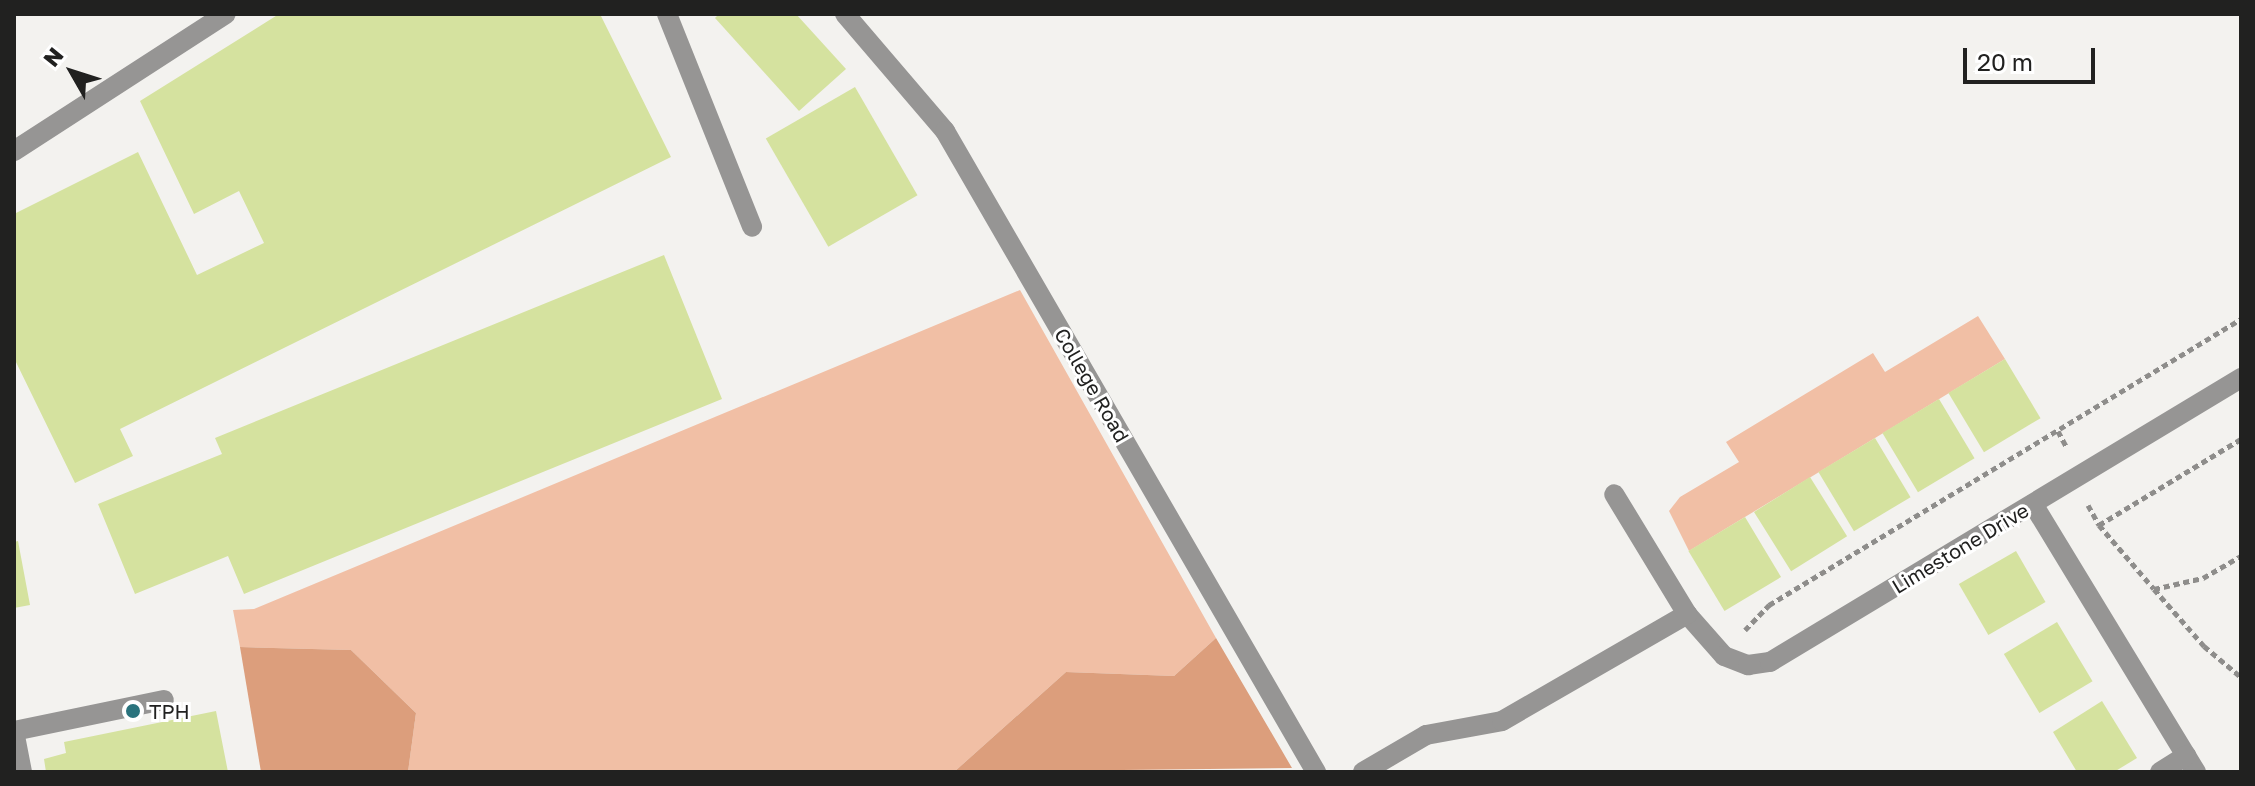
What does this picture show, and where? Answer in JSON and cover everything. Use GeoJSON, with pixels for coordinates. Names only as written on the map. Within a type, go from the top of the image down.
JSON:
{"type":"FeatureCollection","features":[{"type":"Feature","properties":{"kind":"street"},"geometry":{"type":"LineString","coordinates":[[14,151],[226,14]]}},
{"type":"Feature","properties":{"kind":"street"},"geometry":{"type":"LineString","coordinates":[[667,14],[752,227]]}},
{"type":"Feature","properties":{"kind":"street","name":"College Road"},"geometry":{"type":"LineString","coordinates":[[845,14],[945,131],[1316,772]]}},
{"type":"Feature","properties":{"kind":"street","name":"Limestone Drive"},"geometry":{"type":"LineString","coordinates":[[1614,494],[1687,614],[1724,656],[1748,665],[1770,662],[2241,378]]}},
{"type":"Feature","properties":{"kind":"street"},"geometry":{"type":"LineString","coordinates":[[2033,504],[2191,764],[2160,772]]}},
{"type":"Feature","properties":{"kind":"street"},"geometry":{"type":"LineString","coordinates":[[1363,772],[1426,735],[1502,721],[1687,614]]}},
{"type":"Feature","properties":{"kind":"street"},"geometry":{"type":"LineString","coordinates":[[22,772],[14,731],[164,700]]}},
{"type":"Feature","properties":{"kind":"path"},"geometry":{"type":"LineString","coordinates":[[1733,634],[1746,630],[1769,605],[2241,319]]}},
{"type":"Feature","properties":{"kind":"path"},"geometry":{"type":"LineString","coordinates":[[2241,439],[2099,525],[2204,646],[2241,677]]}},
{"type":"Feature","properties":{"kind":"path"},"geometry":{"type":"LineString","coordinates":[[2154,589],[2203,578],[2241,556]]}},
{"type":"Feature","properties":{"kind":"shaded area"},"geometry":{"type":"Polygon","coordinates":[[[1020,290],[1216,638],[1174,676],[1066,672],[954,772],[408,772],[416,713],[351,650],[240,647],[233,610],[254,609],[1020,290]]]}},
{"type":"Feature","properties":{"kind":"shaded area"},"geometry":{"type":"Polygon","coordinates":[[[1978,316],[2005,359],[1689,551],[1669,511],[1680,497],[1739,462],[1726,442],[1873,353],[1885,372],[1978,316]]]}},
{"type":"Feature","properties":{"kind":"shaded area"},"geometry":{"type":"Polygon","coordinates":[[[1216,638],[1292,768],[954,772],[1066,672],[1174,676],[1216,638]]]}},
{"type":"Feature","properties":{"kind":"shaded area"},"geometry":{"type":"Polygon","coordinates":[[[240,647],[351,650],[416,713],[408,772],[261,772],[240,647]]]}},
{"type":"Feature","properties":{"kind":"building"},"geometry":{"type":"Polygon","coordinates":[[[279,14],[600,14],[671,157],[120,429],[133,456],[75,483],[14,358],[14,214],[138,152],[197,275],[264,243],[239,191],[194,214],[140,101],[279,14]]]}},
{"type":"Feature","properties":{"kind":"building"},"geometry":{"type":"Polygon","coordinates":[[[719,14],[796,14],[846,69],[799,111],[715,18],[719,14]]]}},
{"type":"Feature","properties":{"kind":"building"},"geometry":{"type":"Polygon","coordinates":[[[855,87],[918,195],[828,247],[766,138],[855,87]]]}},
{"type":"Feature","properties":{"kind":"building"},"geometry":{"type":"Polygon","coordinates":[[[664,255],[722,399],[244,594],[228,556],[135,594],[98,504],[222,454],[215,438],[664,255]]]}},
{"type":"Feature","properties":{"kind":"building"},"geometry":{"type":"Polygon","coordinates":[[[2005,359],[2041,418],[1984,452],[1948,393],[2005,359]]]}},
{"type":"Feature","properties":{"kind":"building"},"geometry":{"type":"Polygon","coordinates":[[[1939,399],[1975,458],[1918,492],[1882,433],[1939,399]]]}},
{"type":"Feature","properties":{"kind":"building"},"geometry":{"type":"Polygon","coordinates":[[[1875,438],[1911,497],[1854,531],[1818,472],[1875,438]]]}},
{"type":"Feature","properties":{"kind":"building"},"geometry":{"type":"Polygon","coordinates":[[[1810,477],[1847,536],[1791,571],[1754,512],[1810,477]]]}},
{"type":"Feature","properties":{"kind":"building"},"geometry":{"type":"Polygon","coordinates":[[[1745,517],[1781,577],[1724,611],[1688,551],[1745,517]]]}},
{"type":"Feature","properties":{"kind":"building"},"geometry":{"type":"Polygon","coordinates":[[[18,541],[30,605],[14,608],[14,542],[18,541]]]}},
{"type":"Feature","properties":{"kind":"building"},"geometry":{"type":"Polygon","coordinates":[[[2016,551],[2046,602],[1988,635],[1959,584],[2016,551]]]}},
{"type":"Feature","properties":{"kind":"building"},"geometry":{"type":"Polygon","coordinates":[[[2057,622],[2093,681],[2039,713],[2004,654],[2057,622]]]}},
{"type":"Feature","properties":{"kind":"building"},"geometry":{"type":"Polygon","coordinates":[[[2102,701],[2137,758],[2114,772],[2077,772],[2053,732],[2102,701]]]}},
{"type":"Feature","properties":{"kind":"building"},"geometry":{"type":"Polygon","coordinates":[[[216,711],[228,772],[46,772],[44,759],[66,753],[64,742],[216,711]]]}},
{"type":"Feature","properties":{"kind":"place","name":"TPH"},"geometry":{"type":"Point","coordinates":[133,711]}}]}
